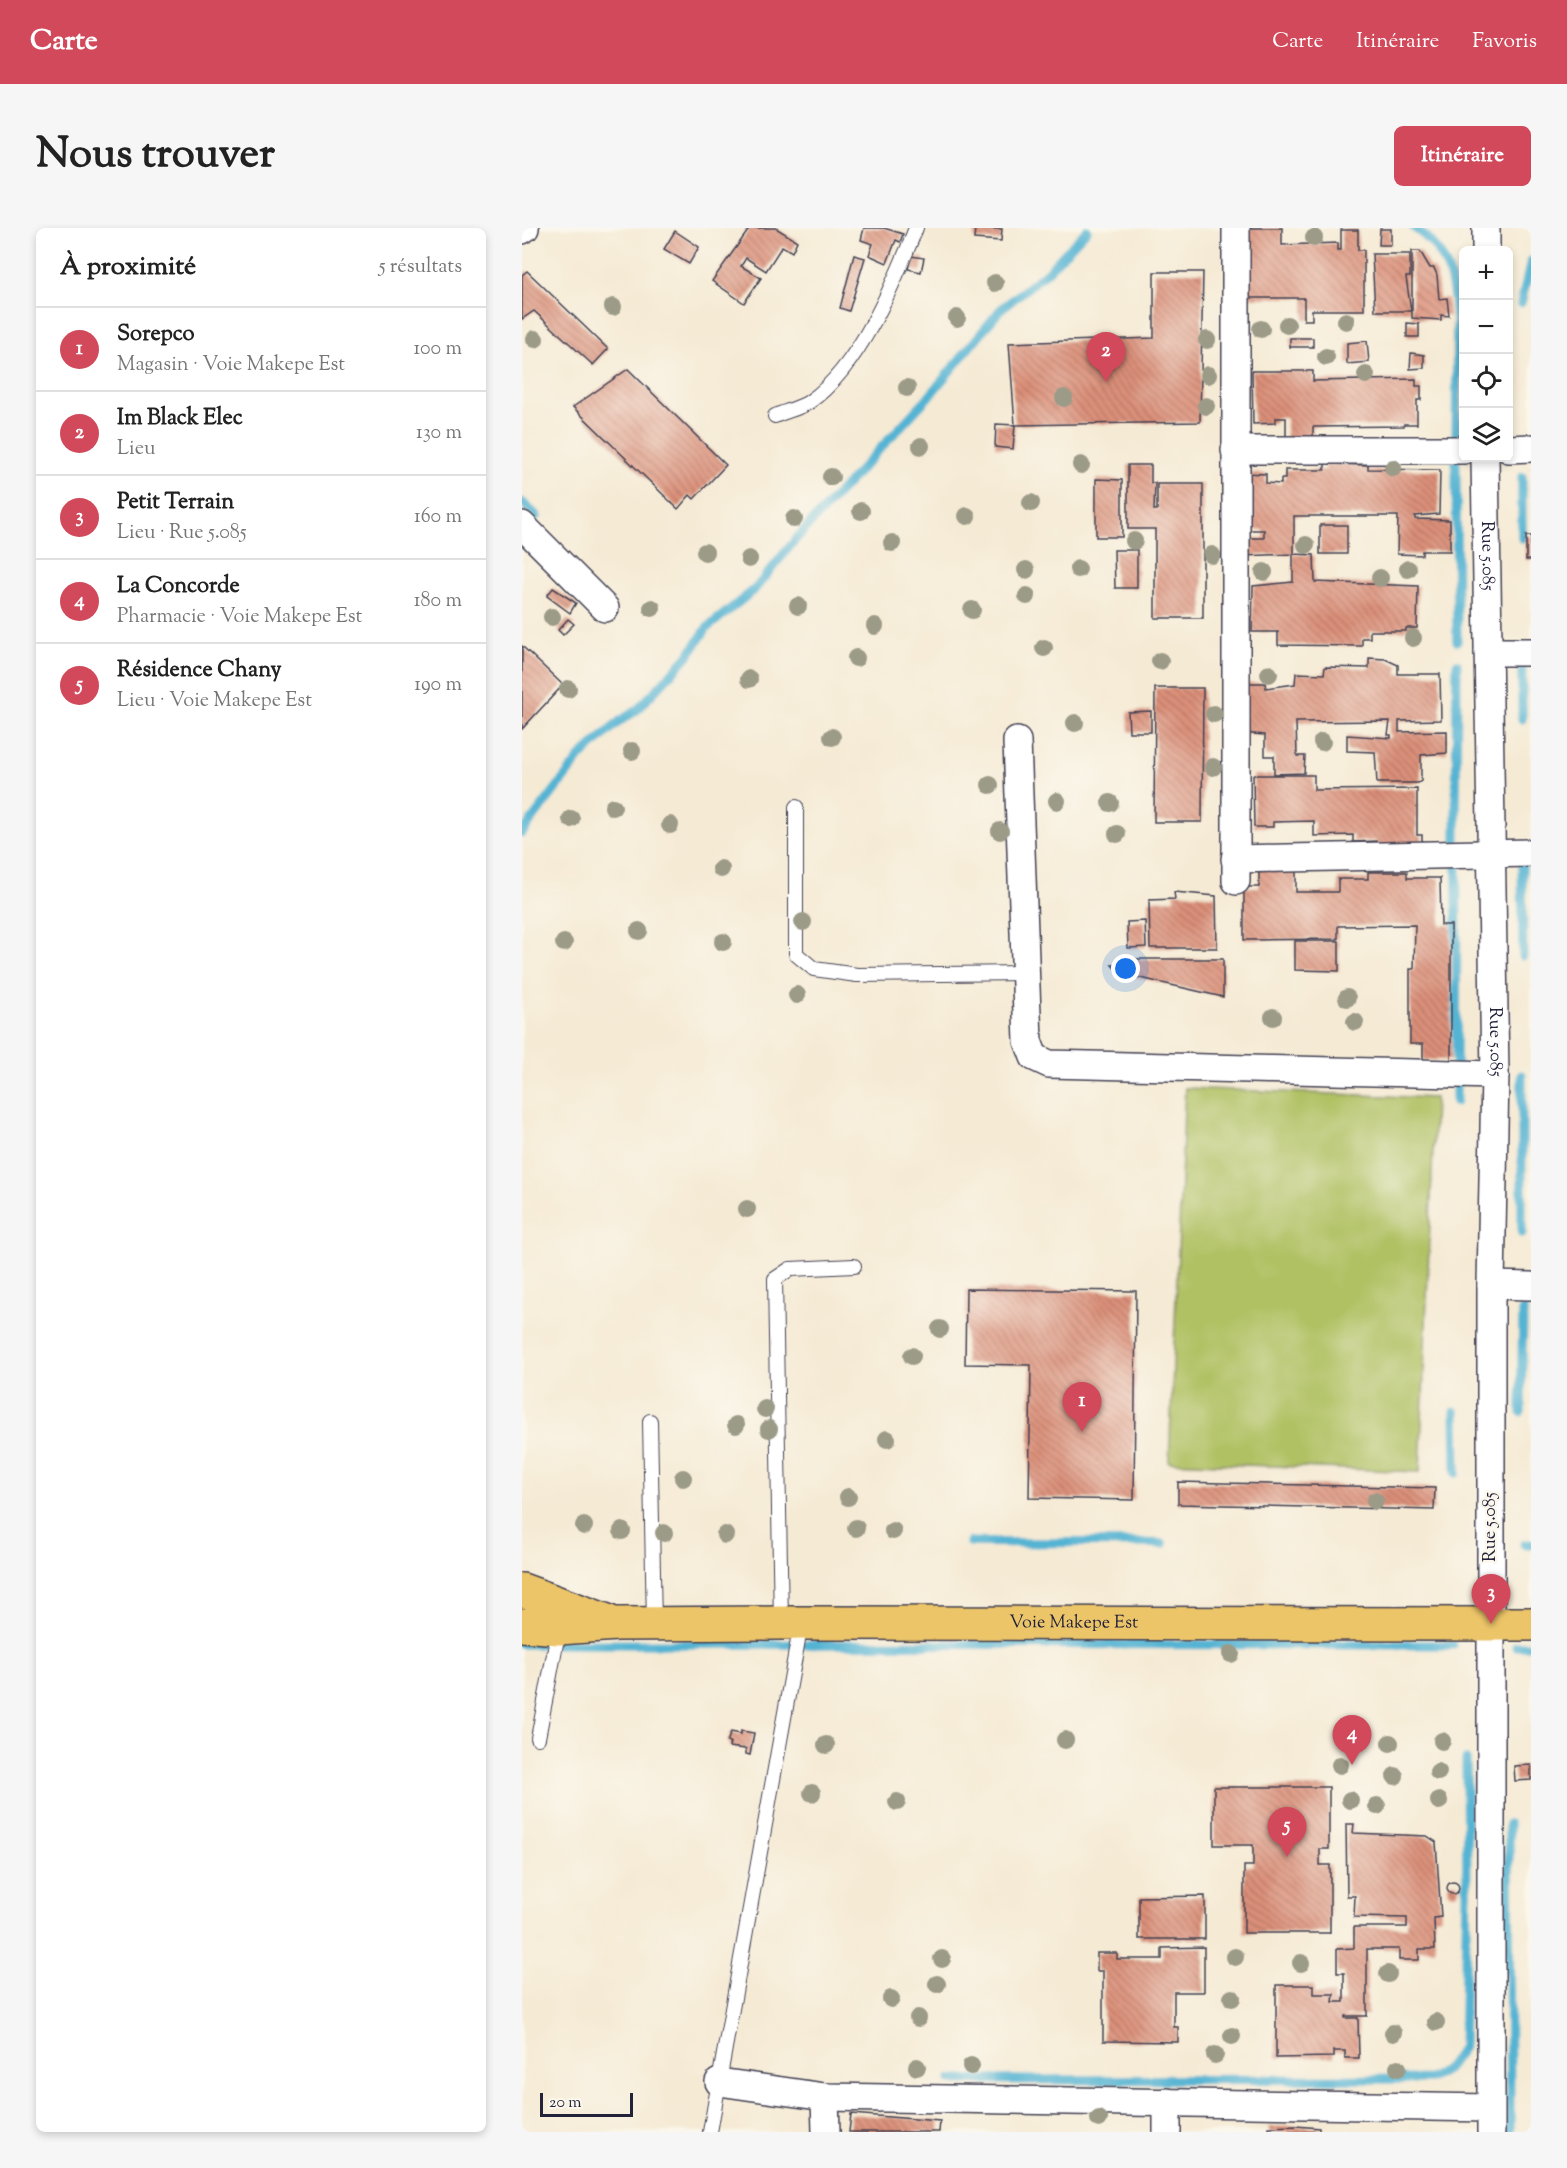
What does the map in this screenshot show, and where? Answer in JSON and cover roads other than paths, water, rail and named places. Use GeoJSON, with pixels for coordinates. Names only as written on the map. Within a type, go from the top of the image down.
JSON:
{"type":"FeatureCollection","features":[{"type":"Feature","properties":{"kind":"main road","name":"Voie Makepe Est"},"geometry":{"type":"LineString","coordinates":[[522,1590],[617,1624]]}},
{"type":"Feature","properties":{"kind":"main road","name":"Voie Makepe Est"},"geometry":{"type":"LineString","coordinates":[[522,1625],[559,1628],[617,1624],[791,1623],[1531,1624]]}},
{"type":"Feature","properties":{"kind":"street"},"geometry":{"type":"LineString","coordinates":[[1236,228],[1236,870],[1491,854],[1531,854]]}},
{"type":"Feature","properties":{"kind":"street"},"geometry":{"type":"LineString","coordinates":[[1485,246],[1486,228]]}},
{"type":"Feature","properties":{"kind":"street"},"geometry":{"type":"LineString","coordinates":[[1513,449],[1531,448]]}},
{"type":"Feature","properties":{"kind":"street"},"geometry":{"type":"LineString","coordinates":[[1235,450],[1459,450]]}},
{"type":"Feature","properties":{"kind":"street","name":"Rue 5.085"},"geometry":{"type":"LineString","coordinates":[[1485,462],[1495,1075],[1491,1285],[1491,2120]]}},
{"type":"Feature","properties":{"kind":"street"},"geometry":{"type":"LineString","coordinates":[[522,525],[605,608]]}},
{"type":"Feature","properties":{"kind":"street"},"geometry":{"type":"LineString","coordinates":[[1488,652],[1531,652]]}},
{"type":"Feature","properties":{"kind":"street"},"geometry":{"type":"LineString","coordinates":[[1017,741],[1028,1041],[1034,1057],[1049,1064],[1495,1075]]}},
{"type":"Feature","properties":{"kind":"street"},"geometry":{"type":"LineString","coordinates":[[1491,1285],[1531,1286]]}},
{"type":"Feature","properties":{"kind":"street"},"geometry":{"type":"LineString","coordinates":[[719,2082],[825,2097],[1167,2102],[1491,2120]]}},
{"type":"Feature","properties":{"kind":"street"},"geometry":{"type":"LineString","coordinates":[[825,2097],[826,2132]]}},
{"type":"Feature","properties":{"kind":"street"},"geometry":{"type":"LineString","coordinates":[[1167,2102],[1167,2132]]}},
{"type":"Feature","properties":{"kind":"lane"},"geometry":{"type":"LineString","coordinates":[[775,416],[809,402],[847,366],[896,278],[916,228]]}},
{"type":"Feature","properties":{"kind":"lane"},"geometry":{"type":"LineString","coordinates":[[796,807],[796,954],[814,969],[856,975],[1025,973]]}},
{"type":"Feature","properties":{"kind":"lane"},"geometry":{"type":"LineString","coordinates":[[710,2132],[791,1623],[775,1279],[790,1269],[855,1266]]}},
{"type":"Feature","properties":{"kind":"lane"},"geometry":{"type":"LineString","coordinates":[[650,1420],[654,1624]]}},
{"type":"Feature","properties":{"kind":"lane"},"geometry":{"type":"LineString","coordinates":[[538,1738],[559,1628]]}},
{"type":"Feature","properties":{"kind":"waterway"},"geometry":{"type":"LineString","coordinates":[[1414,228],[1435,246],[1442,256],[1451,279],[1456,318]]}},
{"type":"Feature","properties":{"kind":"waterway"},"geometry":{"type":"LineString","coordinates":[[522,833],[581,756],[620,721],[637,710],[687,657],[707,628],[755,589],[796,539],[931,394],[1000,310],[1047,272],[1087,230]]}},
{"type":"Feature","properties":{"kind":"waterway"},"geometry":{"type":"LineString","coordinates":[[1521,303],[1531,261]]}},
{"type":"Feature","properties":{"kind":"waterway"},"geometry":{"type":"LineString","coordinates":[[1456,438],[1457,324]]}},
{"type":"Feature","properties":{"kind":"waterway"},"geometry":{"type":"LineString","coordinates":[[1456,462],[1457,641]]}},
{"type":"Feature","properties":{"kind":"waterway"},"geometry":{"type":"LineString","coordinates":[[1522,477],[1522,538]]}},
{"type":"Feature","properties":{"kind":"waterway"},"geometry":{"type":"LineString","coordinates":[[522,502],[537,516]]}},
{"type":"Feature","properties":{"kind":"waterway"},"geometry":{"type":"LineString","coordinates":[[1456,845],[1457,664]]}},
{"type":"Feature","properties":{"kind":"waterway"},"geometry":{"type":"LineString","coordinates":[[1522,668],[1522,719]]}},
{"type":"Feature","properties":{"kind":"waterway"},"geometry":{"type":"LineString","coordinates":[[1522,863],[1523,956]]}},
{"type":"Feature","properties":{"kind":"waterway"},"geometry":{"type":"LineString","coordinates":[[1456,1102],[1457,865]]}},
{"type":"Feature","properties":{"kind":"waterway"},"geometry":{"type":"LineString","coordinates":[[1522,1075],[1522,1233]]}},
{"type":"Feature","properties":{"kind":"waterway"},"geometry":{"type":"LineString","coordinates":[[1521,1412],[1523,1310]]}},
{"type":"Feature","properties":{"kind":"waterway"},"geometry":{"type":"LineString","coordinates":[[1455,1412],[1456,1473]]}},
{"type":"Feature","properties":{"kind":"waterway"},"geometry":{"type":"LineString","coordinates":[[970,1542],[1163,1544]]}},
{"type":"Feature","properties":{"kind":"waterway"},"geometry":{"type":"LineString","coordinates":[[1524,1544],[1531,1544]]}},
{"type":"Feature","properties":{"kind":"waterway"},"geometry":{"type":"LineString","coordinates":[[522,1644],[1453,1645]]}},
{"type":"Feature","properties":{"kind":"waterway"},"geometry":{"type":"LineString","coordinates":[[1516,1646],[1531,1646]]}},
{"type":"Feature","properties":{"kind":"waterway"},"geometry":{"type":"LineString","coordinates":[[951,2080],[1430,2079],[1447,2069],[1463,2047],[1467,1894],[1466,1760]]}},
{"type":"Feature","properties":{"kind":"waterway"},"geometry":{"type":"LineString","coordinates":[[1509,1824],[1510,2132]]}},
{"type":"Feature","properties":{"kind":"place","name":"Im Black Elec"},"geometry":{"type":"Point","coordinates":[1106,382]}},
{"type":"Feature","properties":{"kind":"place","name":"Sorepco"},"geometry":{"type":"Point","coordinates":[1082,1432]}},
{"type":"Feature","properties":{"kind":"place","name":"Petit Terrain"},"geometry":{"type":"Point","coordinates":[1491,1624]}},
{"type":"Feature","properties":{"kind":"place","name":"La Concorde"},"geometry":{"type":"Point","coordinates":[1352,1765]}},
{"type":"Feature","properties":{"kind":"place","name":"Résidence Chany"},"geometry":{"type":"Point","coordinates":[1287,1857]}}]}
